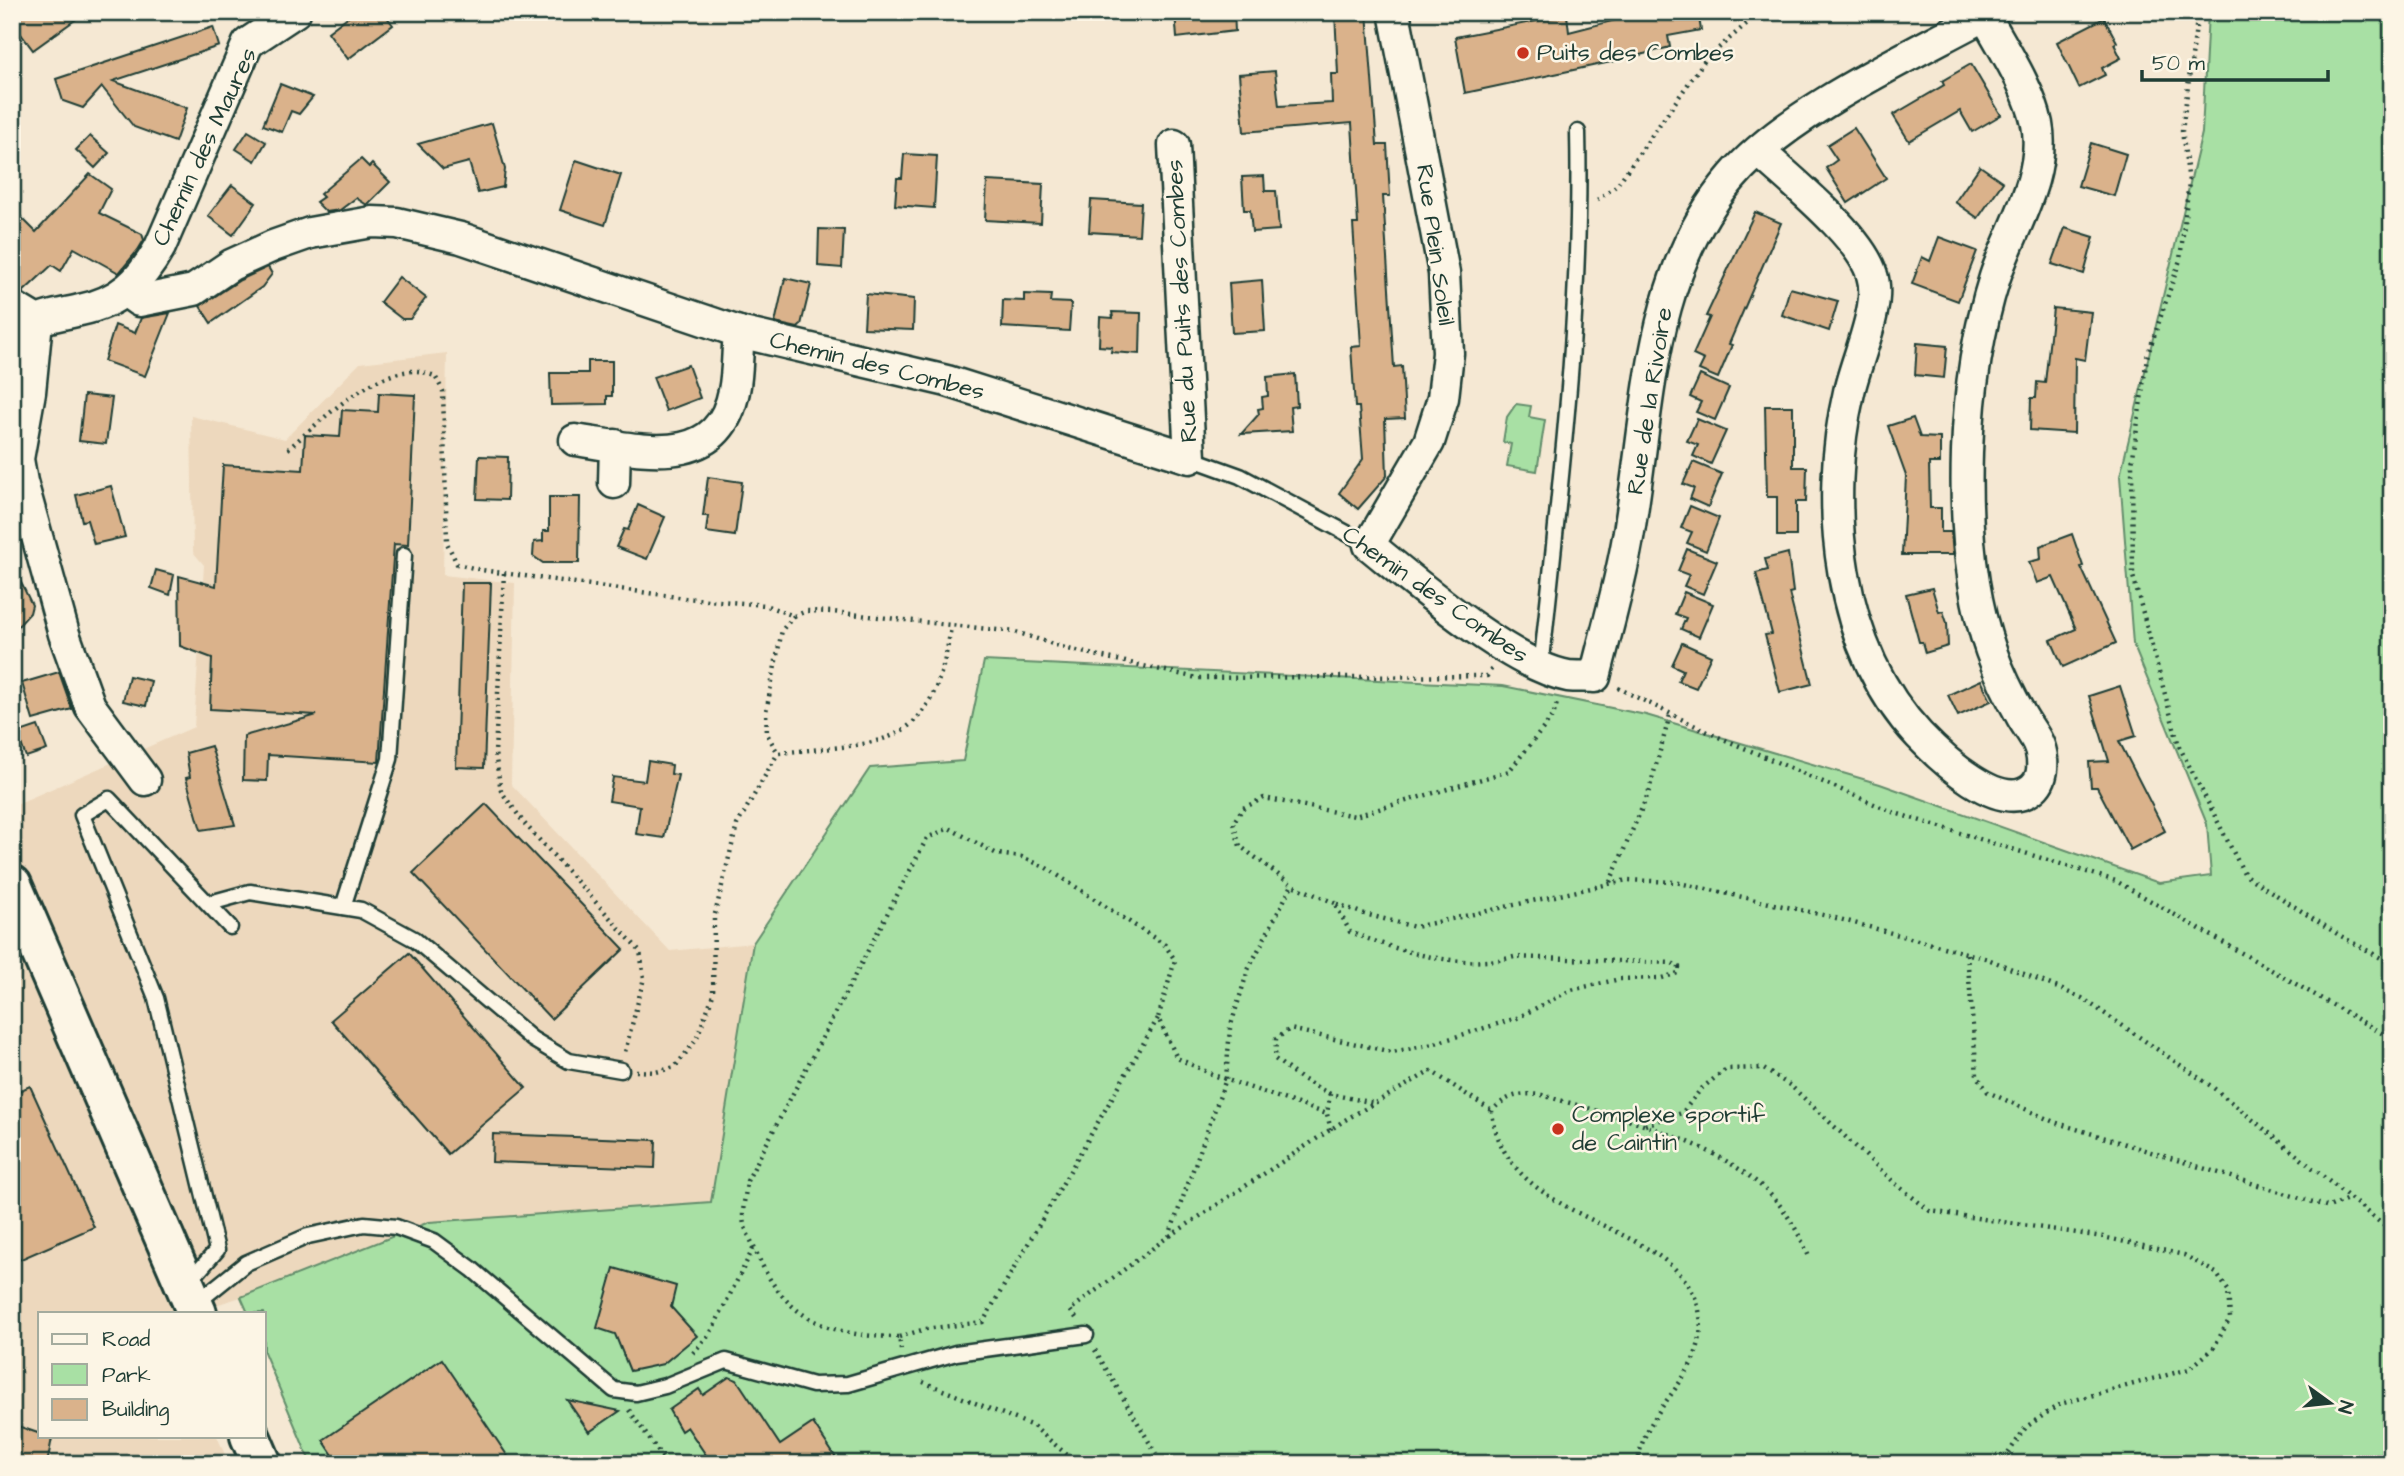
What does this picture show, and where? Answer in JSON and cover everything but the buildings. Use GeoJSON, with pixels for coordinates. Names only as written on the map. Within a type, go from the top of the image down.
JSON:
{"type":"FeatureCollection","features":[{"type":"Feature","properties":{"kind":"main road"},"geometry":{"type":"LineString","coordinates":[[12,886],[192,1301]]}},
{"type":"Feature","properties":{"kind":"main road"},"geometry":{"type":"LineString","coordinates":[[251,1438],[262,1464]]}},
{"type":"Feature","properties":{"kind":"street"},"geometry":{"type":"LineString","coordinates":[[248,43],[261,12]]}},
{"type":"Feature","properties":{"kind":"street","name":"Chemin des Maures"},"geometry":{"type":"LineString","coordinates":[[24,313],[94,306],[125,291],[145,274],[160,247],[248,43],[295,12]]}},
{"type":"Feature","properties":{"kind":"street","name":"Rue Plein Soleil"},"geometry":{"type":"LineString","coordinates":[[1369,545],[1429,442],[1443,398],[1448,353],[1444,273],[1394,12]]}},
{"type":"Feature","properties":{"kind":"street"},"geometry":{"type":"LineString","coordinates":[[1759,151],[1847,235],[1872,275],[1875,299],[1847,396],[1839,457],[1843,567],[1853,615],[1867,655],[1889,694],[1916,732],[1952,767],[1988,789],[2010,796],[2029,793],[2040,782],[2043,766],[2041,746],[2011,698],[1991,651],[1980,612],[1972,566],[1967,453],[1975,368],[1995,278],[2034,177],[2039,148],[2031,104],[1987,13]]}},
{"type":"Feature","properties":{"kind":"street","name":"Rue de la Rivoire"},"geometry":{"type":"LineString","coordinates":[[1581,676],[1627,543],[1656,347],[1667,297],[1704,214],[1732,176],[1759,151],[1828,103],[1987,13]]}},
{"type":"Feature","properties":{"kind":"street","name":"Rue du Puits des Combes"},"geometry":{"type":"LineString","coordinates":[[1174,145],[1190,458]]}},
{"type":"Feature","properties":{"kind":"street","name":"Chemin des Combes"},"geometry":{"type":"LineString","coordinates":[[125,291],[139,301],[194,290],[231,265],[310,233],[372,222],[397,223],[461,238],[739,332],[947,381],[1190,458]]}},
{"type":"Feature","properties":{"kind":"street"},"geometry":{"type":"LineString","coordinates":[[24,313],[30,392],[18,458],[22,482],[64,634],[90,706],[145,780]]}},
{"type":"Feature","properties":{"kind":"street"},"geometry":{"type":"LineString","coordinates":[[575,440],[685,450],[702,442],[729,410],[735,390],[739,332]]}},
{"type":"Feature","properties":{"kind":"street"},"geometry":{"type":"LineString","coordinates":[[614,483],[615,445]]}},
{"type":"Feature","properties":{"kind":"street","name":"Chemin des Combes"},"geometry":{"type":"LineString","coordinates":[[1369,545],[1438,600],[1504,646],[1538,666],[1581,676]]}},
{"type":"Feature","properties":{"kind":"lane"},"geometry":{"type":"LineString","coordinates":[[1538,666],[1543,649],[1560,491],[1580,212],[1578,132]]}},
{"type":"Feature","properties":{"kind":"lane","name":"Chemin des Combes"},"geometry":{"type":"LineString","coordinates":[[1190,458],[1240,476],[1369,545]]}},
{"type":"Feature","properties":{"kind":"lane"},"geometry":{"type":"LineString","coordinates":[[343,907],[390,759],[404,555]]}},
{"type":"Feature","properties":{"kind":"lane"},"geometry":{"type":"LineString","coordinates":[[192,1301],[217,1250],[156,998],[82,815],[109,799],[230,927]]}},
{"type":"Feature","properties":{"kind":"lane"},"geometry":{"type":"LineString","coordinates":[[210,903],[250,892],[360,910],[414,939],[532,1039],[569,1061],[621,1070]]}},
{"type":"Feature","properties":{"kind":"lane"},"geometry":{"type":"LineString","coordinates":[[192,1301],[246,1263],[308,1236],[364,1224],[396,1227],[434,1241],[472,1269],[614,1390],[636,1393],[665,1386],[726,1361],[813,1385],[848,1384],[906,1366],[995,1346],[1086,1335]]}},
{"type":"Feature","properties":{"kind":"path"},"geometry":{"type":"LineString","coordinates":[[1580,212],[1618,185],[1705,60],[1760,12]]}},
{"type":"Feature","properties":{"kind":"path"},"geometry":{"type":"LineString","coordinates":[[2198,12],[2182,131],[2189,182],[2180,260],[2147,357],[2132,464],[2133,576],[2179,746],[2245,875],[2339,935],[2392,964]]}},
{"type":"Feature","properties":{"kind":"path"},"geometry":{"type":"LineString","coordinates":[[288,449],[348,398],[388,378],[414,371],[435,376],[443,391],[447,543],[457,564],[685,598],[765,605],[794,616]]}},
{"type":"Feature","properties":{"kind":"path"},"geometry":{"type":"LineString","coordinates":[[505,573],[495,752],[501,791],[524,823],[640,951],[644,978],[621,1070],[656,1072],[675,1067],[696,1040],[713,995],[715,918],[737,825],[778,753]]}},
{"type":"Feature","properties":{"kind":"path"},"geometry":{"type":"LineString","coordinates":[[778,753],[767,734],[766,712],[782,630],[794,616],[807,611],[1016,632],[1068,649],[1197,678],[1487,676],[1504,646]]}},
{"type":"Feature","properties":{"kind":"path"},"geometry":{"type":"LineString","coordinates":[[778,753],[861,747],[891,737],[927,711],[945,667],[951,626]]}},
{"type":"Feature","properties":{"kind":"path"},"geometry":{"type":"LineString","coordinates":[[2392,1039],[2116,881],[1895,813],[1581,676],[1553,716],[1508,771],[1354,816],[1264,798],[1243,808],[1233,823],[1240,846],[1292,885],[1361,913],[1415,927],[1627,880],[1675,883],[1832,917],[1967,954],[2082,998],[2211,1086],[2392,1232]]}},
{"type":"Feature","properties":{"kind":"path"},"geometry":{"type":"LineString","coordinates":[[1610,883],[1648,794],[1670,715]]}},
{"type":"Feature","properties":{"kind":"path"},"geometry":{"type":"LineString","coordinates":[[949,828],[997,854],[1022,857],[1045,867],[1165,945],[1175,960],[1158,1017],[983,1322],[925,1329],[899,1337],[863,1337],[820,1326],[786,1303],[764,1270],[754,1247],[743,1223],[747,1181],[927,838],[949,828]]}},
{"type":"Feature","properties":{"kind":"path"},"geometry":{"type":"LineString","coordinates":[[1169,1236],[1226,1079],[1230,1028],[1248,970],[1292,885]]}},
{"type":"Feature","properties":{"kind":"path"},"geometry":{"type":"LineString","coordinates":[[1335,903],[1350,932],[1388,947],[1464,962],[1493,962],[1514,957],[1672,964],[1679,967],[1678,973],[1662,978],[1620,979],[1571,990],[1517,1018],[1429,1045],[1392,1052],[1290,1029],[1276,1039],[1275,1059],[1300,1078],[1330,1094],[1375,1103]]}},
{"type":"Feature","properties":{"kind":"path"},"geometry":{"type":"LineString","coordinates":[[1967,954],[1977,1075],[1988,1092],[2054,1122],[2329,1207],[2349,1198]]}},
{"type":"Feature","properties":{"kind":"path"},"geometry":{"type":"LineString","coordinates":[[1158,1017],[1177,1058],[1226,1079],[1327,1114]]}},
{"type":"Feature","properties":{"kind":"path"},"geometry":{"type":"LineString","coordinates":[[1645,1125],[1682,1113],[1700,1089],[1726,1069],[1762,1068],[1791,1086],[1896,1184],[1930,1211],[2104,1237],[2184,1255],[2216,1273],[2228,1290],[2230,1318],[2213,1349],[2189,1369],[2060,1405],[2026,1427],[2001,1464]]}},
{"type":"Feature","properties":{"kind":"path"},"geometry":{"type":"LineString","coordinates":[[1162,1464],[1070,1310],[1169,1236],[1345,1120],[1431,1070],[1492,1111]]}},
{"type":"Feature","properties":{"kind":"path"},"geometry":{"type":"LineString","coordinates":[[1638,1464],[1644,1432],[1660,1406],[1686,1377],[1699,1346],[1700,1318],[1695,1292],[1679,1270],[1653,1250],[1578,1216],[1539,1188],[1513,1161],[1494,1133],[1492,1111],[1501,1100],[1522,1093],[1542,1095],[1667,1132],[1742,1171],[1778,1203],[1810,1259]]}},
{"type":"Feature","properties":{"kind":"path"},"geometry":{"type":"LineString","coordinates":[[1330,1094],[1327,1114],[1331,1130]]}},
{"type":"Feature","properties":{"kind":"path"},"geometry":{"type":"LineString","coordinates":[[665,1386],[711,1332],[754,1247]]}},
{"type":"Feature","properties":{"kind":"path"},"geometry":{"type":"LineString","coordinates":[[899,1337],[906,1366],[919,1380],[1033,1426],[1078,1464]]}},
{"type":"Feature","properties":{"kind":"path"},"geometry":{"type":"LineString","coordinates":[[614,1390],[667,1464]]}},
{"type":"Feature","properties":{"kind":"shaded area"},"geometry":{"type":"Polygon","coordinates":[[[447,353],[443,575],[515,583],[511,784],[670,951],[753,943],[712,1202],[429,1222],[241,1297],[193,1312],[38,1312],[38,1438],[218,1438],[229,1464],[12,1464],[12,806],[194,727],[204,565],[193,552],[191,416],[285,439],[360,363],[447,353]]]}},
{"type":"Feature","properties":{"kind":"green space","name":"Complexe sportif de Caintin"},"geometry":{"type":"Polygon","coordinates":[[[2208,12],[2392,12],[2392,1464],[311,1464],[266,1357],[266,1312],[248,1312],[241,1297],[429,1222],[711,1202],[753,943],[870,768],[963,761],[984,661],[1503,686],[1646,715],[1880,784],[2159,883],[2211,876],[2207,824],[2133,644],[2120,476],[2202,133],[2208,12]]]}},
{"type":"Feature","properties":{"kind":"green space"},"geometry":{"type":"Polygon","coordinates":[[[1516,404],[1531,406],[1529,417],[1545,420],[1537,471],[1507,466],[1511,444],[1503,442],[1507,417],[1516,404]]]}},
{"type":"Feature","properties":{"kind":"place","name":"Puits des Combes"},"geometry":{"type":"Point","coordinates":[1523,53]}},
{"type":"Feature","properties":{"kind":"place","name":"Complexe sportif de Caintin"},"geometry":{"type":"Point","coordinates":[1558,1129]}}]}
